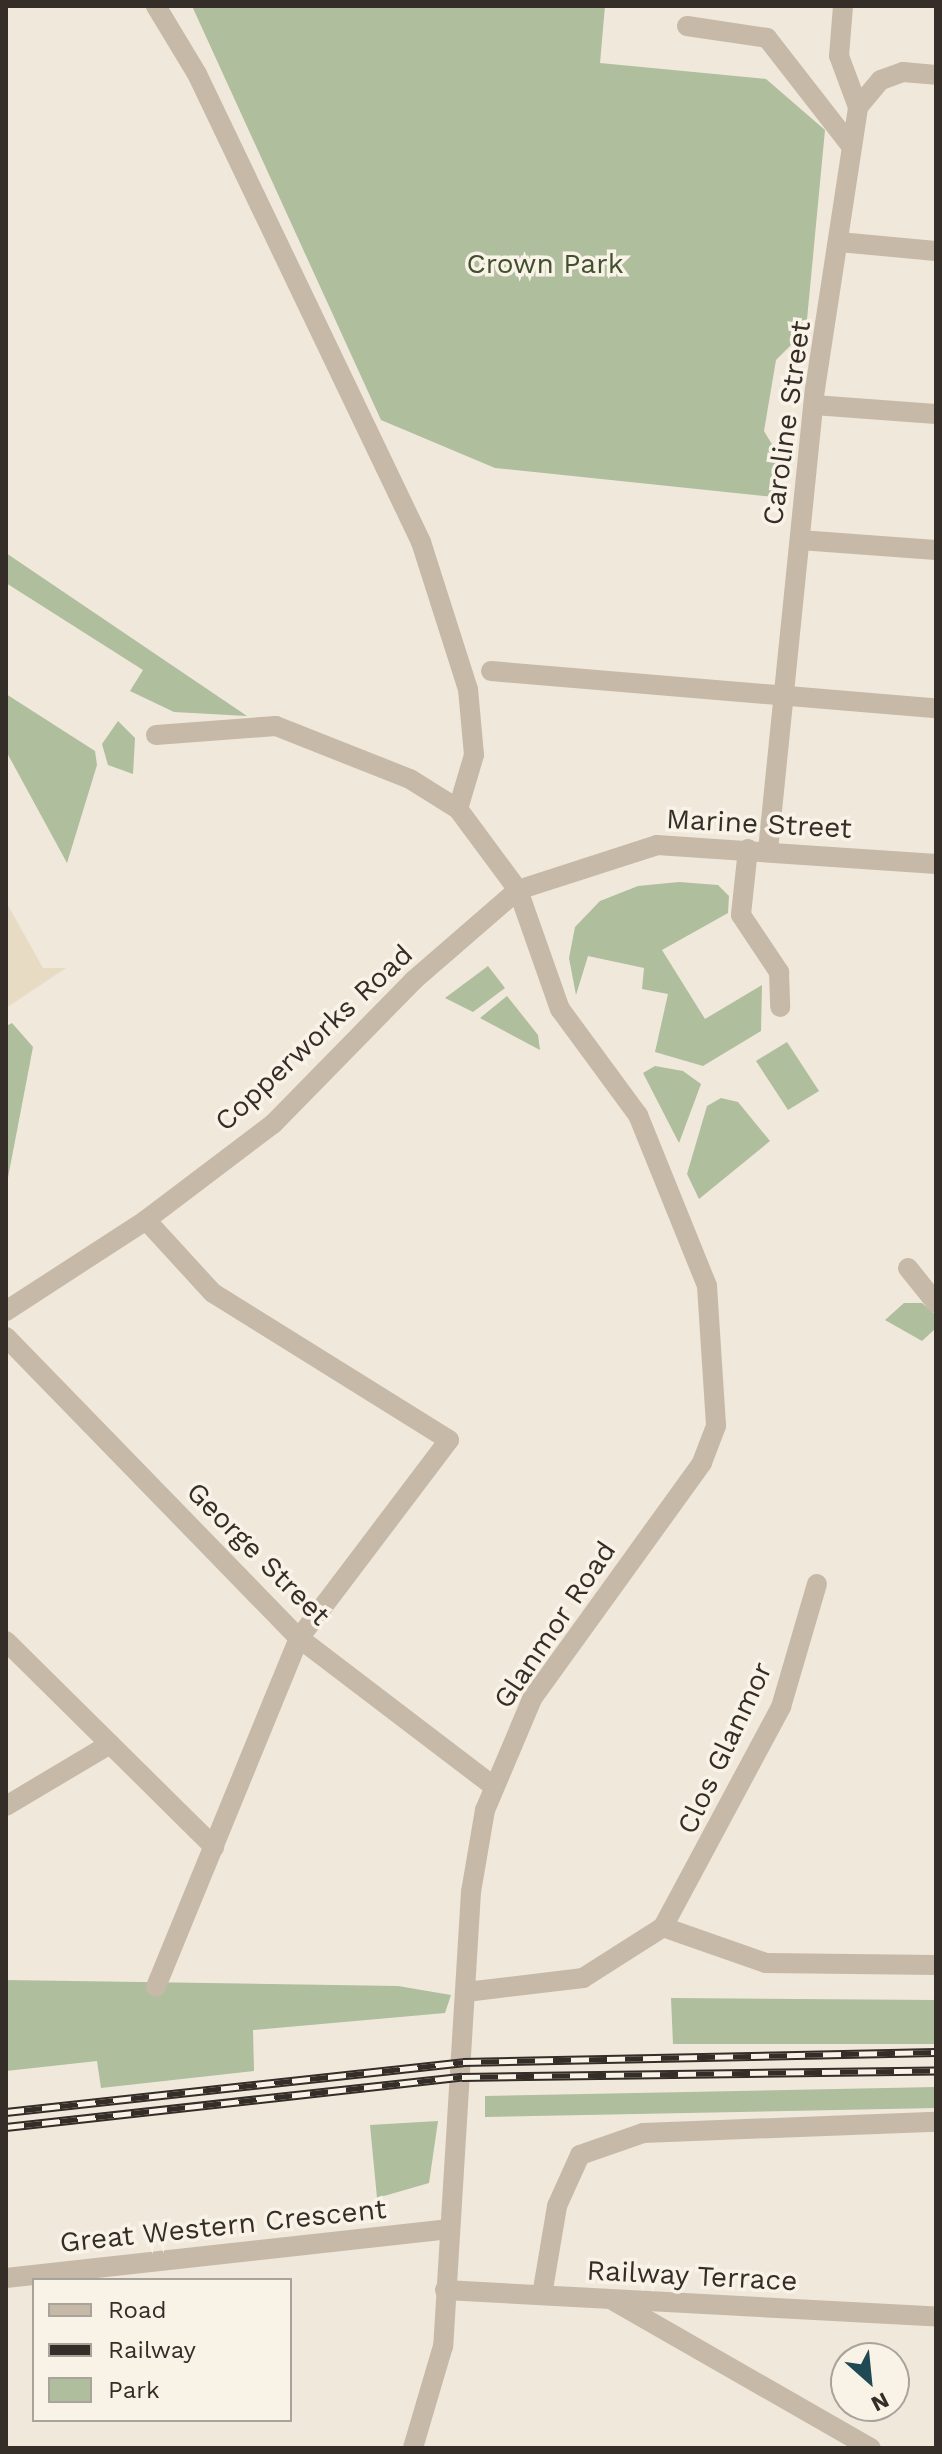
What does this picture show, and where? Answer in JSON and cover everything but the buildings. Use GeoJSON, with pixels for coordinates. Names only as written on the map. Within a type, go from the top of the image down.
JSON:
{"type":"FeatureCollection","features":[{"type":"Feature","properties":{"kind":"street"},"geometry":{"type":"LineString","coordinates":[[156,6],[197,74],[421,542],[468,689],[474,755],[458,809],[410,779],[276,726],[156,735]]}},
{"type":"Feature","properties":{"kind":"street","name":"Caroline Street"},"geometry":{"type":"LineString","coordinates":[[780,1007],[779,972],[741,915],[758,850],[784,695],[814,405],[858,107],[839,56],[843,6]]}},
{"type":"Feature","properties":{"kind":"street"},"geometry":{"type":"LineString","coordinates":[[687,26],[767,38],[852,147]]}},
{"type":"Feature","properties":{"kind":"street"},"geometry":{"type":"LineString","coordinates":[[858,107],[881,80],[903,72],[936,75]]}},
{"type":"Feature","properties":{"kind":"street"},"geometry":{"type":"LineString","coordinates":[[839,242],[936,251]]}},
{"type":"Feature","properties":{"kind":"street"},"geometry":{"type":"LineString","coordinates":[[814,405],[936,414]]}},
{"type":"Feature","properties":{"kind":"street"},"geometry":{"type":"LineString","coordinates":[[800,540],[936,550]]}},
{"type":"Feature","properties":{"kind":"street"},"geometry":{"type":"LineString","coordinates":[[491,671],[936,708]]}},
{"type":"Feature","properties":{"kind":"street","name":"Glanmor Road"},"geometry":{"type":"LineString","coordinates":[[413,2448],[443,2346],[447,2229],[471,1892],[493,1786],[532,1699],[702,1463],[716,1426],[707,1286],[638,1115],[560,1009],[518,890],[458,809]]}},
{"type":"Feature","properties":{"kind":"street","name":"Marine Street"},"geometry":{"type":"LineString","coordinates":[[581,864],[657,845],[936,864]]}},
{"type":"Feature","properties":{"kind":"street","name":"Copperworks Road"},"geometry":{"type":"LineString","coordinates":[[6,1311],[146,1220],[273,1124],[414,980],[518,890],[581,864]]}},
{"type":"Feature","properties":{"kind":"street"},"geometry":{"type":"LineString","coordinates":[[146,1220],[213,1293],[449,1440],[299,1638],[156,1987]]}},
{"type":"Feature","properties":{"kind":"street"},"geometry":{"type":"LineString","coordinates":[[908,1268],[936,1303]]}},
{"type":"Feature","properties":{"kind":"street","name":"George Street"},"geometry":{"type":"LineString","coordinates":[[6,1337],[299,1638],[493,1786]]}},
{"type":"Feature","properties":{"kind":"street","name":"Clos Glanmor"},"geometry":{"type":"LineString","coordinates":[[466,1992],[583,1978],[663,1927],[781,1707],[817,1584]]}},
{"type":"Feature","properties":{"kind":"street"},"geometry":{"type":"LineString","coordinates":[[6,1641],[214,1847]]}},
{"type":"Feature","properties":{"kind":"street"},"geometry":{"type":"LineString","coordinates":[[6,1806],[110,1744]]}},
{"type":"Feature","properties":{"kind":"street"},"geometry":{"type":"LineString","coordinates":[[663,1927],[766,1963],[936,1965]]}},
{"type":"Feature","properties":{"kind":"street"},"geometry":{"type":"LineString","coordinates":[[542,2295],[557,2206],[580,2155],[643,2133],[936,2122]]}},
{"type":"Feature","properties":{"kind":"street","name":"Great Western Crescent"},"geometry":{"type":"LineString","coordinates":[[6,2278],[447,2229]]}},
{"type":"Feature","properties":{"kind":"street","name":"Railway Terrace"},"geometry":{"type":"LineString","coordinates":[[445,2290],[936,2317]]}},
{"type":"Feature","properties":{"kind":"street"},"geometry":{"type":"LineString","coordinates":[[611,2299],[871,2448]]}},
{"type":"Feature","properties":{"kind":"green space","name":"Crown Park"},"geometry":{"type":"Polygon","coordinates":[[[192,6],[605,6],[600,63],[766,79],[825,130],[806,330],[776,360],[764,431],[782,461],[774,497],[495,468],[381,420],[192,6]]]}},
{"type":"Feature","properties":{"kind":"green space"},"geometry":{"type":"Polygon","coordinates":[[[6,553],[247,716],[174,712],[130,691],[143,670],[6,583],[6,553]]]}},
{"type":"Feature","properties":{"kind":"green space"},"geometry":{"type":"Polygon","coordinates":[[[6,694],[95,751],[97,765],[67,863],[6,751],[6,694]]]}},
{"type":"Feature","properties":{"kind":"green space"},"geometry":{"type":"Polygon","coordinates":[[[118,721],[135,738],[133,774],[108,765],[102,744],[118,721]]]}},
{"type":"Feature","properties":{"kind":"green space"},"geometry":{"type":"Polygon","coordinates":[[[679,882],[718,885],[729,896],[728,913],[662,950],[705,1019],[762,985],[761,1031],[703,1066],[655,1052],[668,994],[642,989],[644,968],[588,956],[576,995],[569,958],[575,927],[600,901],[638,886],[679,882]]]}},
{"type":"Feature","properties":{"kind":"green space"},"geometry":{"type":"Polygon","coordinates":[[[488,966],[505,988],[473,1012],[445,998],[488,966]]]}},
{"type":"Feature","properties":{"kind":"green space"},"geometry":{"type":"Polygon","coordinates":[[[507,996],[538,1035],[540,1050],[480,1018],[507,996]]]}},
{"type":"Feature","properties":{"kind":"green space"},"geometry":{"type":"Polygon","coordinates":[[[12,1023],[33,1047],[6,1188],[6,1026],[12,1023]]]}},
{"type":"Feature","properties":{"kind":"green space"},"geometry":{"type":"Polygon","coordinates":[[[787,1042],[819,1091],[788,1110],[756,1061],[787,1042]]]}},
{"type":"Feature","properties":{"kind":"green space"},"geometry":{"type":"Polygon","coordinates":[[[655,1066],[683,1071],[701,1084],[679,1143],[643,1073],[655,1066]]]}},
{"type":"Feature","properties":{"kind":"green space"},"geometry":{"type":"Polygon","coordinates":[[[721,1098],[738,1102],[770,1141],[699,1199],[687,1174],[707,1106],[721,1098]]]}},
{"type":"Feature","properties":{"kind":"green space"},"geometry":{"type":"Polygon","coordinates":[[[904,1303],[922,1303],[936,1315],[936,1328],[922,1341],[885,1320],[904,1303]]]}},
{"type":"Feature","properties":{"kind":"green space"},"geometry":{"type":"Polygon","coordinates":[[[6,1980],[398,1986],[451,1995],[445,2013],[253,2030],[254,2071],[101,2088],[97,2061],[6,2071],[6,1980]]]}},
{"type":"Feature","properties":{"kind":"green space"},"geometry":{"type":"Polygon","coordinates":[[[671,1998],[936,2000],[936,2044],[673,2044],[671,1998]]]}},
{"type":"Feature","properties":{"kind":"green space"},"geometry":{"type":"Polygon","coordinates":[[[936,2087],[936,2108],[485,2117],[485,2096],[936,2087]]]}},
{"type":"Feature","properties":{"kind":"green space"},"geometry":{"type":"Polygon","coordinates":[[[438,2121],[429,2183],[377,2198],[370,2125],[438,2121]]]}},
{"type":"Feature","properties":{"kind":"shaded area"},"geometry":{"type":"Polygon","coordinates":[[[6,902],[43,968],[66,968],[6,1008],[6,902]]]}},
{"type":"Feature","properties":{"kind":"railway"},"geometry":{"type":"LineString","coordinates":[[6,2112],[463,2062],[936,2052]]}},
{"type":"Feature","properties":{"kind":"railway"},"geometry":{"type":"LineString","coordinates":[[6,2127],[462,2077],[936,2070]]}}]}
